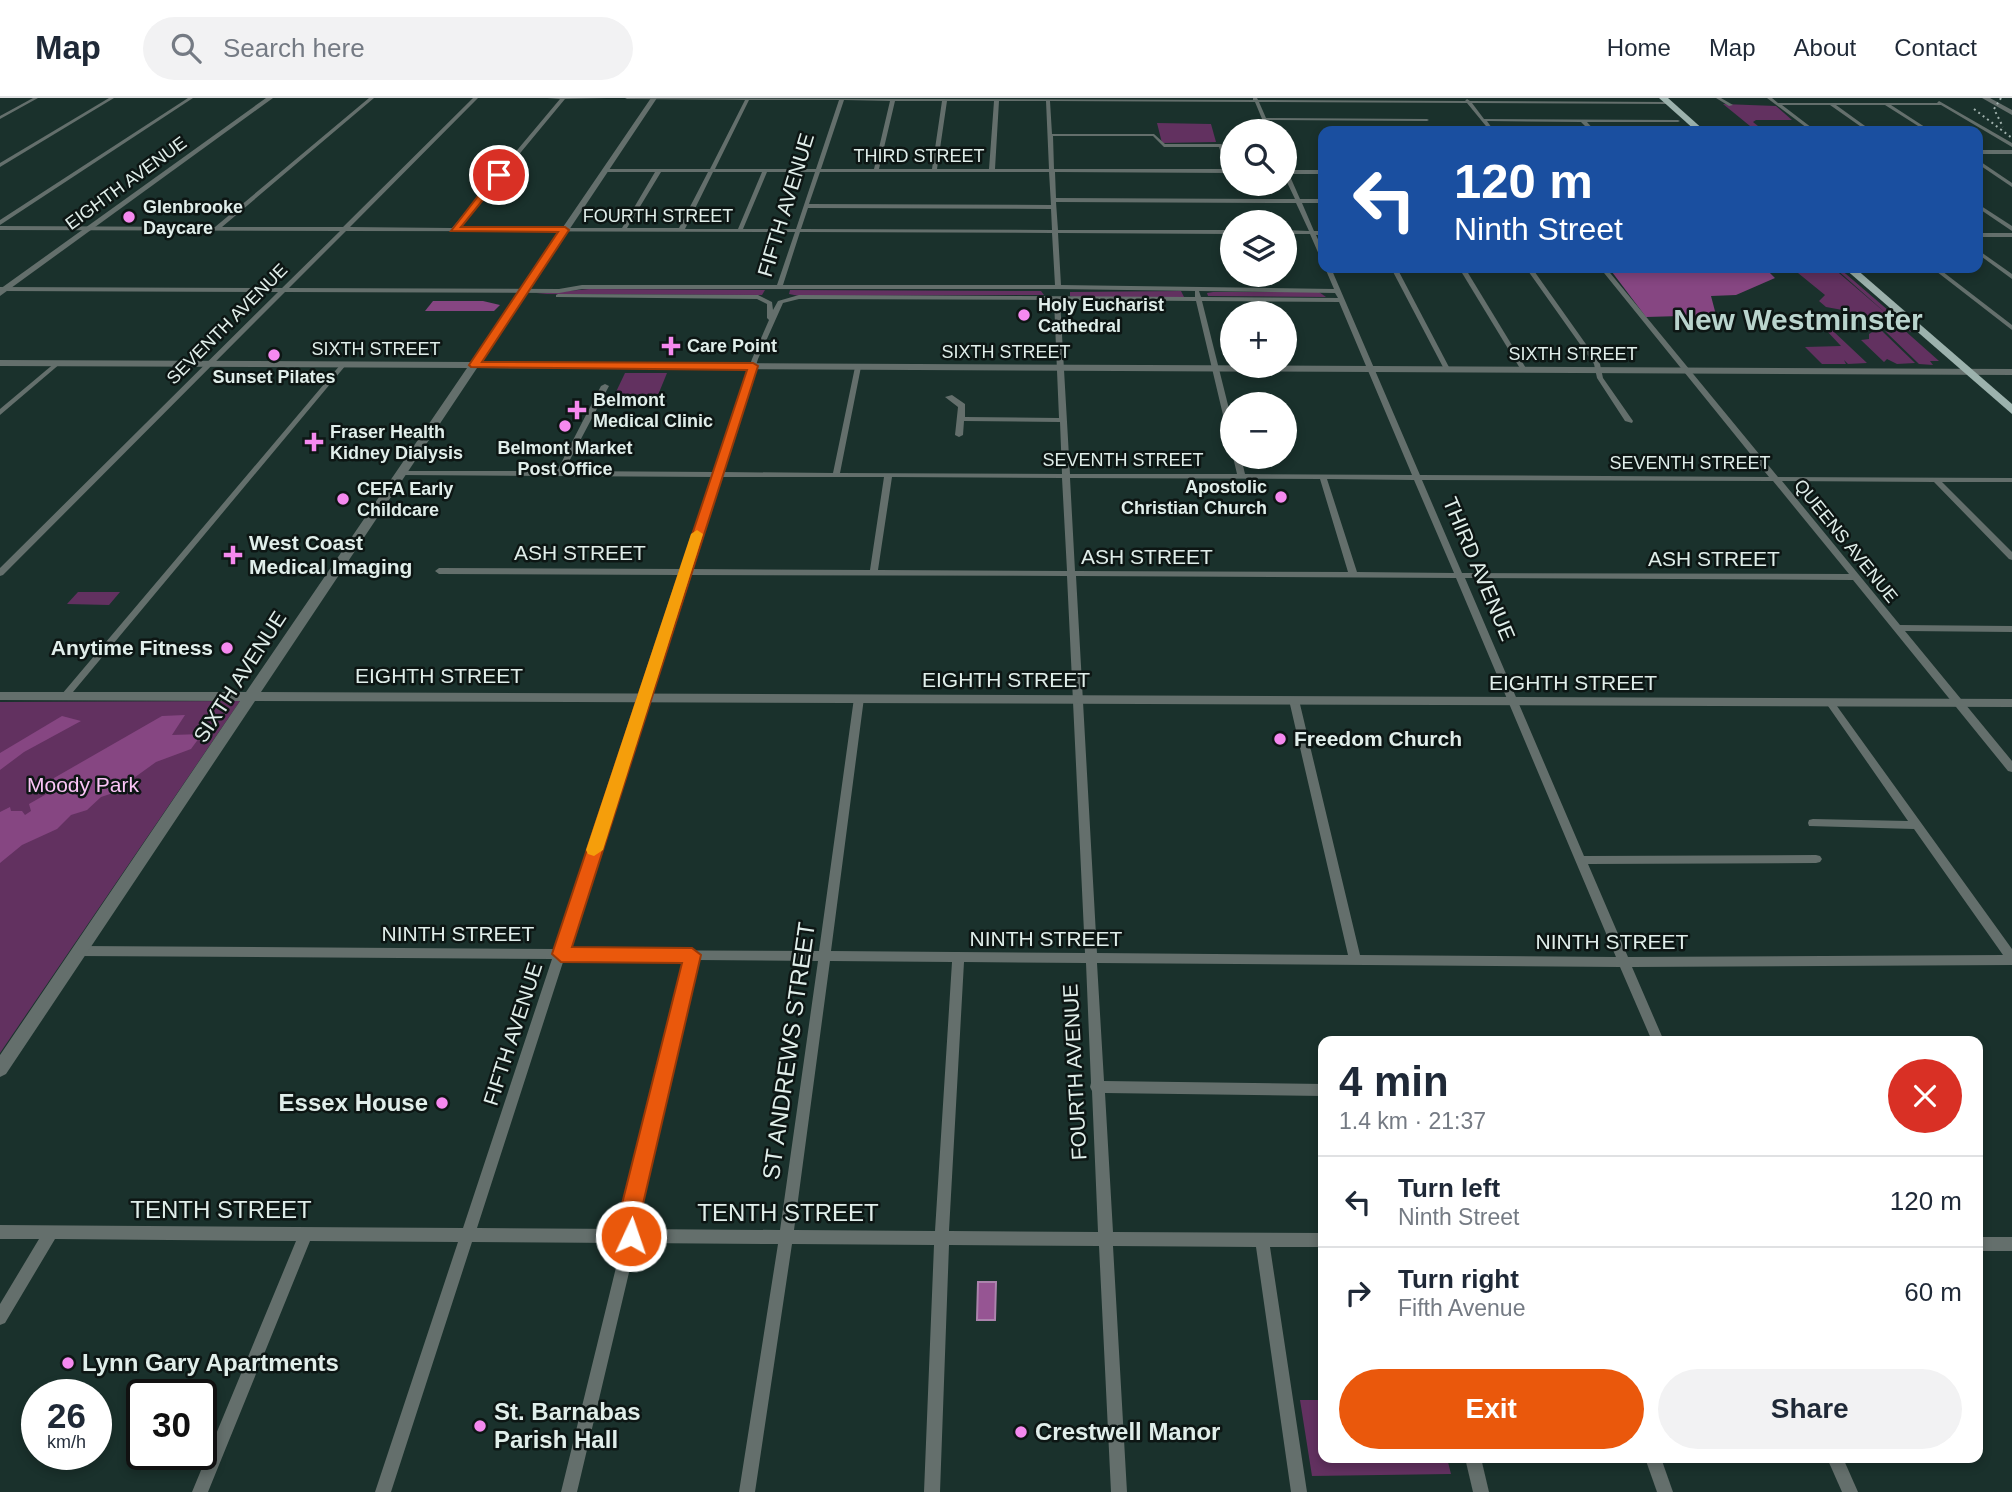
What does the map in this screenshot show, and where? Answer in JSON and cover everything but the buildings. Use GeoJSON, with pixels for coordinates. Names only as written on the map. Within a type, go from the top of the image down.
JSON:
{"type":"FeatureCollection","features":[{"type":"Feature","properties":{"kind":"main road"},"geometry":{"type":"LineString","coordinates":[[1661,100],[1684,126]]}},
{"type":"Feature","properties":{"kind":"main road"},"geometry":{"type":"LineString","coordinates":[[1661,100],[1695,126]]}},
{"type":"Feature","properties":{"kind":"main road"},"geometry":{"type":"LineString","coordinates":[[1855,273],[2012,410]]}},
{"type":"Feature","properties":{"kind":"main road"},"geometry":{"type":"LineString","coordinates":[[1868,273],[2012,395]]}},
{"type":"Feature","properties":{"kind":"street"},"geometry":{"type":"LineString","coordinates":[[0,118],[36,98]]}},
{"type":"Feature","properties":{"kind":"street"},"geometry":{"type":"LineString","coordinates":[[0,165],[112,98]]}},
{"type":"Feature","properties":{"kind":"street"},"geometry":{"type":"LineString","coordinates":[[0,225],[191,98]]}},
{"type":"Feature","properties":{"kind":"street","name":"EIGHTH AVENUE"},"geometry":{"type":"LineString","coordinates":[[2,290],[270,98]]}},
{"type":"Feature","properties":{"kind":"street"},"geometry":{"type":"LineString","coordinates":[[217,228],[372,98]]}},
{"type":"Feature","properties":{"kind":"street","name":"SEVENTH AVENUE"},"geometry":{"type":"LineString","coordinates":[[0,573],[476,98]]}},
{"type":"Feature","properties":{"kind":"street"},"geometry":{"type":"LineString","coordinates":[[549,98],[605,98]]}},
{"type":"Feature","properties":{"kind":"street"},"geometry":{"type":"LineString","coordinates":[[454,229],[564,98]]}},
{"type":"Feature","properties":{"kind":"street"},"geometry":{"type":"LineString","coordinates":[[621,98],[1661,100]]}},
{"type":"Feature","properties":{"kind":"street"},"geometry":{"type":"LineString","coordinates":[[1179,98],[1256,100]]}},
{"type":"Feature","properties":{"kind":"street"},"geometry":{"type":"LineString","coordinates":[[1718,98],[1731,105]]}},
{"type":"Feature","properties":{"kind":"street"},"geometry":{"type":"LineString","coordinates":[[1769,98],[1807,126]]}},
{"type":"Feature","properties":{"kind":"street"},"geometry":{"type":"LineString","coordinates":[[1933,98],[1980,126]]}},
{"type":"Feature","properties":{"kind":"street"},"geometry":{"type":"LineString","coordinates":[[1985,98],[2012,113]]}},
{"type":"Feature","properties":{"kind":"street"},"geometry":{"type":"LineString","coordinates":[[1998,98],[2009,104]]}},
{"type":"Feature","properties":{"kind":"street","name":"SIXTH AVENUE"},"geometry":{"type":"LineString","coordinates":[[0,1069],[653,99]]}},
{"type":"Feature","properties":{"kind":"street"},"geometry":{"type":"LineString","coordinates":[[681,230],[747,99]]}},
{"type":"Feature","properties":{"kind":"street","name":"FIFTH AVENUE"},"geometry":{"type":"LineString","coordinates":[[799,297],[783,293],[779,288],[841,99]]}},
{"type":"Feature","properties":{"kind":"street"},"geometry":{"type":"LineString","coordinates":[[876,170],[893,99]]}},
{"type":"Feature","properties":{"kind":"street"},"geometry":{"type":"LineString","coordinates":[[934,170],[945,99]]}},
{"type":"Feature","properties":{"kind":"street"},"geometry":{"type":"LineString","coordinates":[[992,170],[997,100]]}},
{"type":"Feature","properties":{"kind":"street"},"geometry":{"type":"LineString","coordinates":[[1048,100],[1052,135],[1057,299]]}},
{"type":"Feature","properties":{"kind":"street"},"geometry":{"type":"LineString","coordinates":[[1256,100],[1264,119]]}},
{"type":"Feature","properties":{"kind":"street"},"geometry":{"type":"LineString","coordinates":[[1467,100],[1488,126]]}},
{"type":"Feature","properties":{"kind":"street"},"geometry":{"type":"LineString","coordinates":[[1297,119],[1427,120],[1415,101]]}},
{"type":"Feature","properties":{"kind":"street"},"geometry":{"type":"LineString","coordinates":[[1601,101],[1622,121]]}},
{"type":"Feature","properties":{"kind":"street"},"geometry":{"type":"LineString","coordinates":[[1777,104],[1944,104]]}},
{"type":"Feature","properties":{"kind":"street"},"geometry":{"type":"LineString","coordinates":[[1832,104],[1863,126]]}},
{"type":"Feature","properties":{"kind":"street"},"geometry":{"type":"LineString","coordinates":[[1887,105],[1921,126]]}},
{"type":"Feature","properties":{"kind":"street"},"geometry":{"type":"LineString","coordinates":[[1483,120],[1678,121]]}},
{"type":"Feature","properties":{"kind":"street"},"geometry":{"type":"LineString","coordinates":[[1582,120],[1588,126]]}},
{"type":"Feature","properties":{"kind":"street"},"geometry":{"type":"LineString","coordinates":[[1983,128],[2012,145]]}},
{"type":"Feature","properties":{"kind":"street"},"geometry":{"type":"LineString","coordinates":[[1052,135],[1154,135],[1164,145],[1220,146]]}},
{"type":"Feature","properties":{"kind":"street"},"geometry":{"type":"LineString","coordinates":[[1983,152],[2012,152]]}},
{"type":"Feature","properties":{"kind":"street"},"geometry":{"type":"LineString","coordinates":[[1983,165],[2012,185]]}},
{"type":"Feature","properties":{"kind":"street","name":"THIRD STREET"},"geometry":{"type":"LineString","coordinates":[[606,170],[1220,171]]}},
{"type":"Feature","properties":{"kind":"street"},"geometry":{"type":"LineString","coordinates":[[624,229],[659,170]]}},
{"type":"Feature","properties":{"kind":"street"},"geometry":{"type":"LineString","coordinates":[[740,230],[765,170]]}},
{"type":"Feature","properties":{"kind":"street"},"geometry":{"type":"LineString","coordinates":[[1297,171],[1318,172]]}},
{"type":"Feature","properties":{"kind":"street"},"geometry":{"type":"LineString","coordinates":[[1295,196],[1318,246]]}},
{"type":"Feature","properties":{"kind":"street"},"geometry":{"type":"LineString","coordinates":[[806,206],[1318,201]]}},
{"type":"Feature","properties":{"kind":"street"},"geometry":{"type":"LineString","coordinates":[[1983,210],[2012,229]]}},
{"type":"Feature","properties":{"kind":"street","name":"FOURTH STREET"},"geometry":{"type":"LineString","coordinates":[[0,225],[91,228],[1220,232]]}},
{"type":"Feature","properties":{"kind":"street"},"geometry":{"type":"LineString","coordinates":[[1297,232],[1318,233]]}},
{"type":"Feature","properties":{"kind":"street"},"geometry":{"type":"LineString","coordinates":[[1983,235],[2012,235]]}},
{"type":"Feature","properties":{"kind":"street"},"geometry":{"type":"LineString","coordinates":[[1983,256],[2012,277]]}},
{"type":"Feature","properties":{"kind":"street","name":"THIRD AVENUE"},"geometry":{"type":"LineString","coordinates":[[1330,273],[1656,1036]]}},
{"type":"Feature","properties":{"kind":"street"},"geometry":{"type":"LineString","coordinates":[[1397,273],[1447,369]]}},
{"type":"Feature","properties":{"kind":"street"},"geometry":{"type":"LineString","coordinates":[[1465,273],[1524,370]]}},
{"type":"Feature","properties":{"kind":"street"},"geometry":{"type":"LineString","coordinates":[[1532,273],[1600,370],[1600,378],[1629,421]]}},
{"type":"Feature","properties":{"kind":"street","name":"QUEENS AVENUE"},"geometry":{"type":"LineString","coordinates":[[1607,273],[2012,768]]}},
{"type":"Feature","properties":{"kind":"street"},"geometry":{"type":"LineString","coordinates":[[1941,273],[2012,328]]}},
{"type":"Feature","properties":{"kind":"street"},"geometry":{"type":"LineString","coordinates":[[2,290],[462,291],[474,295],[779,288],[1057,288],[1342,300]]}},
{"type":"Feature","properties":{"kind":"street"},"geometry":{"type":"LineString","coordinates":[[1057,288],[1057,299]]}},
{"type":"Feature","properties":{"kind":"street"},"geometry":{"type":"LineString","coordinates":[[799,297],[1057,299],[1338,291]]}},
{"type":"Feature","properties":{"kind":"street"},"geometry":{"type":"LineString","coordinates":[[524,293],[764,298],[770,303],[770,320]]}},
{"type":"Feature","properties":{"kind":"street"},"geometry":{"type":"LineString","coordinates":[[1197,294],[1221,392]]}},
{"type":"Feature","properties":{"kind":"street","name":"FIFTH AVENUE"},"geometry":{"type":"LineString","coordinates":[[383,1492],[753,366],[770,320],[780,302],[799,297]]}},
{"type":"Feature","properties":{"kind":"street","name":"FOURTH AVENUE"},"geometry":{"type":"LineString","coordinates":[[1057,299],[1119,1492]]}},
{"type":"Feature","properties":{"kind":"street","name":"SIXTH STREET"},"geometry":{"type":"LineString","coordinates":[[0,363],[2012,372]]}},
{"type":"Feature","properties":{"kind":"street"},"geometry":{"type":"LineString","coordinates":[[0,413],[58,363]]}},
{"type":"Feature","properties":{"kind":"street"},"geometry":{"type":"LineString","coordinates":[[65,696],[343,365]]}},
{"type":"Feature","properties":{"kind":"street"},"geometry":{"type":"LineString","coordinates":[[836,475],[858,367]]}},
{"type":"Feature","properties":{"kind":"street"},"geometry":{"type":"LineString","coordinates":[[559,474],[605,386]]}},
{"type":"Feature","properties":{"kind":"street"},"geometry":{"type":"LineString","coordinates":[[949,397],[962,406],[958,435]]}},
{"type":"Feature","properties":{"kind":"street"},"geometry":{"type":"LineString","coordinates":[[961,419],[1063,420]]}},
{"type":"Feature","properties":{"kind":"street"},"geometry":{"type":"LineString","coordinates":[[1240,469],[1242,477]]}},
{"type":"Feature","properties":{"kind":"street","name":"SEVENTH STREET"},"geometry":{"type":"LineString","coordinates":[[401,473],[1066,478],[2012,480]]}},
{"type":"Feature","properties":{"kind":"street"},"geometry":{"type":"LineString","coordinates":[[874,571],[888,475]]}},
{"type":"Feature","properties":{"kind":"street"},"geometry":{"type":"LineString","coordinates":[[1323,478],[1353,574]]}},
{"type":"Feature","properties":{"kind":"street"},"geometry":{"type":"LineString","coordinates":[[1936,480],[2012,556]]}},
{"type":"Feature","properties":{"kind":"street","name":"ASH STREET"},"geometry":{"type":"LineString","coordinates":[[439,571],[1855,577]]}},
{"type":"Feature","properties":{"kind":"street"},"geometry":{"type":"LineString","coordinates":[[1897,628],[2012,629]]}},
{"type":"Feature","properties":{"kind":"street","name":"EIGHTH STREET"},"geometry":{"type":"LineString","coordinates":[[0,695],[2012,704]]}},
{"type":"Feature","properties":{"kind":"street","name":"ST ANDREWS STREET"},"geometry":{"type":"LineString","coordinates":[[747,1492],[786,1237],[859,698]]}},
{"type":"Feature","properties":{"kind":"street"},"geometry":{"type":"LineString","coordinates":[[1294,700],[1355,960]]}},
{"type":"Feature","properties":{"kind":"street"},"geometry":{"type":"LineString","coordinates":[[1831,704],[2012,959]]}},
{"type":"Feature","properties":{"kind":"street"},"geometry":{"type":"LineString","coordinates":[[1813,823],[1917,825]]}},
{"type":"Feature","properties":{"kind":"street"},"geometry":{"type":"LineString","coordinates":[[1580,859],[1816,859]]}},
{"type":"Feature","properties":{"kind":"street","name":"NINTH STREET"},"geometry":{"type":"LineString","coordinates":[[79,951],[1623,962],[2012,959]]}},
{"type":"Feature","properties":{"kind":"street"},"geometry":{"type":"LineString","coordinates":[[569,1492],[631,1236],[632,1204],[692,955]]}},
{"type":"Feature","properties":{"kind":"street"},"geometry":{"type":"LineString","coordinates":[[932,1492],[958,957]]}},
{"type":"Feature","properties":{"kind":"street"},"geometry":{"type":"LineString","coordinates":[[1096,1087],[1318,1090]]}},
{"type":"Feature","properties":{"kind":"street","name":"TENTH STREET"},"geometry":{"type":"LineString","coordinates":[[0,1232],[1318,1240]]}},
{"type":"Feature","properties":{"kind":"street"},"geometry":{"type":"LineString","coordinates":[[0,1318],[51,1232]]}},
{"type":"Feature","properties":{"kind":"street"},"geometry":{"type":"LineString","coordinates":[[200,1492],[306,1233]]}},
{"type":"Feature","properties":{"kind":"street"},"geometry":{"type":"LineString","coordinates":[[1262,1240],[1299,1492]]}},
{"type":"Feature","properties":{"kind":"street"},"geometry":{"type":"LineString","coordinates":[[1983,1244],[2012,1244]]}},
{"type":"Feature","properties":{"kind":"street"},"geometry":{"type":"LineString","coordinates":[[1475,1463],[1481,1492]]}},
{"type":"Feature","properties":{"kind":"street"},"geometry":{"type":"LineString","coordinates":[[1655,1463],[1665,1492]]}},
{"type":"Feature","properties":{"kind":"street"},"geometry":{"type":"LineString","coordinates":[[1837,1463],[1850,1492]]}},
{"type":"Feature","properties":{"kind":"green space"},"geometry":{"type":"Polygon","coordinates":[[[1723,104],[1776,106],[1792,120],[1756,120],[1753,122],[1758,126],[1750,126],[1723,104]]]}},
{"type":"Feature","properties":{"kind":"green space"},"geometry":{"type":"Polygon","coordinates":[[[1157,123],[1211,124],[1216,142],[1162,143],[1157,123]]]}},
{"type":"Feature","properties":{"kind":"green space"},"geometry":{"type":"Polygon","coordinates":[[[1613,273],[1770,273],[1775,278],[1736,295],[1711,296],[1716,315],[1646,317],[1613,273]]]}},
{"type":"Feature","properties":{"kind":"green space"},"geometry":{"type":"Polygon","coordinates":[[[1798,273],[1839,273],[1888,315],[1841,273],[1845,273],[1903,323],[1874,316],[1868,320],[1846,316],[1848,311],[1826,307],[1819,301],[1825,295],[1798,273]]]}},
{"type":"Feature","properties":{"kind":"green space"},"geometry":{"type":"Polygon","coordinates":[[[589,289],[765,290],[762,295],[536,294],[589,289]]]}},
{"type":"Feature","properties":{"kind":"green space"},"geometry":{"type":"Polygon","coordinates":[[[790,290],[1041,291],[1044,295],[799,296],[789,294],[790,290]]]}},
{"type":"Feature","properties":{"kind":"green space"},"geometry":{"type":"Polygon","coordinates":[[[1181,291],[1184,297],[1070,296],[1070,292],[1181,291]]]}},
{"type":"Feature","properties":{"kind":"green space"},"geometry":{"type":"Polygon","coordinates":[[[1319,292],[1326,297],[1208,296],[1207,293],[1319,292]]]}},
{"type":"Feature","properties":{"kind":"green space"},"geometry":{"type":"Polygon","coordinates":[[[433,301],[483,301],[500,305],[494,311],[425,311],[433,301]]]}},
{"type":"Feature","properties":{"kind":"green space"},"geometry":{"type":"Polygon","coordinates":[[[1905,326],[1912,332],[1903,329],[1939,361],[1930,361],[1933,365],[1919,364],[1885,331],[1892,333],[1893,327],[1905,326]]]}},
{"type":"Feature","properties":{"kind":"green space"},"geometry":{"type":"Polygon","coordinates":[[[1826,330],[1832,330],[1867,363],[1848,364],[1844,360],[1846,364],[1822,364],[1805,347],[1841,346],[1826,330]]]}},
{"type":"Feature","properties":{"kind":"green space"},"geometry":{"type":"Polygon","coordinates":[[[1876,330],[1882,331],[1915,363],[1897,364],[1887,359],[1884,362],[1861,340],[1869,339],[1869,334],[1876,330]]]}},
{"type":"Feature","properties":{"kind":"green space"},"geometry":{"type":"Polygon","coordinates":[[[625,373],[667,373],[658,395],[615,394],[625,373]]]}},
{"type":"Feature","properties":{"kind":"green space"},"geometry":{"type":"Polygon","coordinates":[[[78,592],[120,592],[109,605],[67,604],[78,592]]]}},
{"type":"Feature","properties":{"kind":"green space","name":"Moody Park"},"geometry":{"type":"Polygon","coordinates":[[[240,701],[0,1053],[0,702],[240,701]]]}},
{"type":"Feature","properties":{"kind":"green space"},"geometry":{"type":"Polygon","coordinates":[[[185,715],[172,735],[202,734],[191,749],[156,762],[113,793],[101,797],[87,810],[71,815],[57,829],[22,845],[0,863],[0,812],[10,807],[11,811],[22,811],[25,815],[31,811],[29,804],[50,792],[54,778],[162,716],[185,715]]]}},
{"type":"Feature","properties":{"kind":"green space"},"geometry":{"type":"Polygon","coordinates":[[[62,716],[81,721],[24,752],[0,770],[0,753],[62,716]]]}},
{"type":"Feature","properties":{"kind":"green space"},"geometry":{"type":"Polygon","coordinates":[[[1300,1400],[1318,1400],[1318,1463],[1448,1463],[1451,1474],[1312,1476],[1300,1400]]]}},
{"type":"Feature","properties":{"kind":"shaded area"},"geometry":{"type":"Polygon","coordinates":[[[978,1282],[996,1282],[995,1320],[977,1320],[978,1282]]]}},
{"type":"Feature","properties":{"kind":"railway"},"geometry":{"type":"LineString","coordinates":[[2001,98],[1994,109],[2003,127]]}},
{"type":"Feature","properties":{"kind":"railway"},"geometry":{"type":"LineString","coordinates":[[1974,109],[2012,138]]}},
{"type":"Feature","properties":{"kind":"slow traffic"},"geometry":{"type":"LineString","coordinates":[[594,850],[697,534]]}},
{"type":"Feature","properties":{"kind":"place","name":"Glenbrooke Daycare"},"geometry":{"type":"Point","coordinates":[129,217]}},
{"type":"Feature","properties":{"kind":"place","name":"Holy Eucharist Cathedral"},"geometry":{"type":"Point","coordinates":[1024,315]}},
{"type":"Feature","properties":{"kind":"place","name":"Care Point"},"geometry":{"type":"Point","coordinates":[671,346]}},
{"type":"Feature","properties":{"kind":"place","name":"Sunset Pilates"},"geometry":{"type":"Point","coordinates":[274,355]}},
{"type":"Feature","properties":{"kind":"place","name":"Belmont Medical Clinic"},"geometry":{"type":"Point","coordinates":[577,410]}},
{"type":"Feature","properties":{"kind":"place","name":"Belmont Market Post Office"},"geometry":{"type":"Point","coordinates":[565,426]}},
{"type":"Feature","properties":{"kind":"place","name":"Fraser Health Kidney Dialysis"},"geometry":{"type":"Point","coordinates":[314,442]}},
{"type":"Feature","properties":{"kind":"place","name":"Apostolic Christian Church"},"geometry":{"type":"Point","coordinates":[1281,497]}},
{"type":"Feature","properties":{"kind":"place","name":"CEFA Early Childcare"},"geometry":{"type":"Point","coordinates":[343,499]}},
{"type":"Feature","properties":{"kind":"place","name":"West Coast Medical Imaging"},"geometry":{"type":"Point","coordinates":[233,555]}},
{"type":"Feature","properties":{"kind":"place","name":"Anytime Fitness"},"geometry":{"type":"Point","coordinates":[227,648]}},
{"type":"Feature","properties":{"kind":"place","name":"Freedom Church"},"geometry":{"type":"Point","coordinates":[1280,739]}},
{"type":"Feature","properties":{"kind":"place","name":"Essex House"},"geometry":{"type":"Point","coordinates":[442,1103]}},
{"type":"Feature","properties":{"kind":"place","name":"Lynn Gary Apartments"},"geometry":{"type":"Point","coordinates":[68,1363]}},
{"type":"Feature","properties":{"kind":"place","name":"St. Barnabas Parish Hall"},"geometry":{"type":"Point","coordinates":[480,1426]}},
{"type":"Feature","properties":{"kind":"place","name":"Crestwell Manor"},"geometry":{"type":"Point","coordinates":[1021,1432]}},
{"type":"Feature","properties":{"kind":"district","name":"New Westminster"},"geometry":{"type":"Point","coordinates":[1798,320]}},
{"type":"Feature","properties":{"kind":"route"},"geometry":{"type":"LineString","coordinates":[[499,175],[454,229],[565,230],[474,365],[753,366],[687,561],[561,954],[692,955],[632,1204],[631,1236]]}}]}
